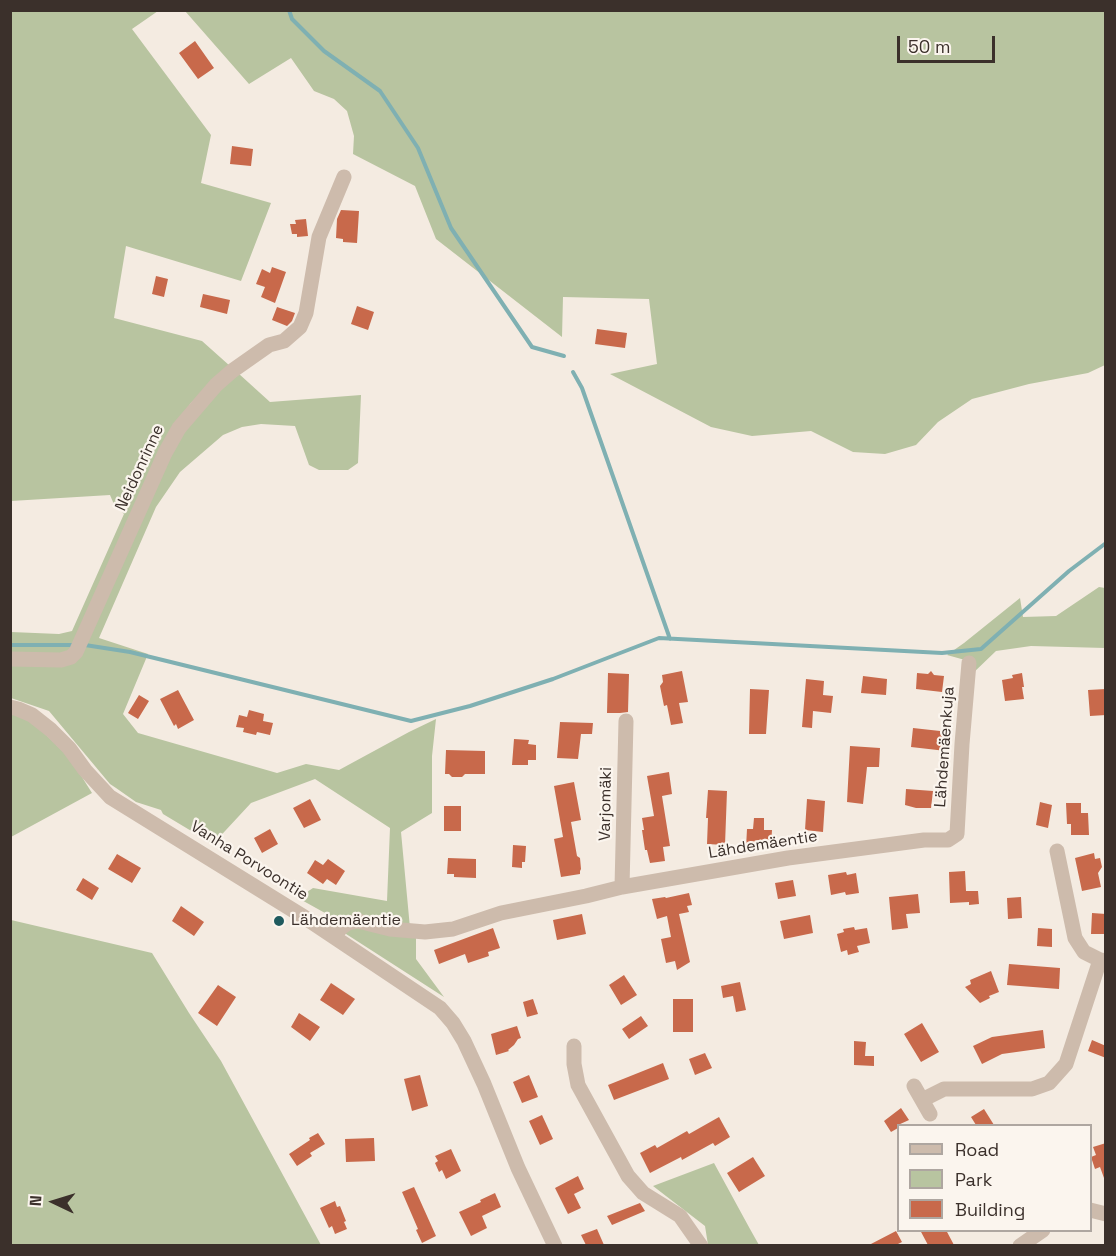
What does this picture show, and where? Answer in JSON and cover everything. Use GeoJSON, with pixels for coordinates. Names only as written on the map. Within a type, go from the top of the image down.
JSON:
{"type":"FeatureCollection","features":[{"type":"Feature","properties":{"kind":"street","name":"Neidonrinne"},"geometry":{"type":"LineString","coordinates":[[10,659],[61,660],[71,657],[76,652],[165,453],[179,428],[216,385],[232,371],[269,345],[284,340],[300,327],[306,314],[319,237],[344,177]]}},
{"type":"Feature","properties":{"kind":"street","name":"Lähdemäenkuja"},"geometry":{"type":"LineString","coordinates":[[957,834],[969,663]]}},
{"type":"Feature","properties":{"kind":"street","name":"Vanha Porvoontie"},"geometry":{"type":"LineString","coordinates":[[10,707],[32,716],[51,730],[111,797],[334,936],[440,1008],[453,1023],[469,1052],[518,1168],[555,1245]]}},
{"type":"Feature","properties":{"kind":"street","name":"Varjomäki"},"geometry":{"type":"LineString","coordinates":[[621,887],[626,721]]}},
{"type":"Feature","properties":{"kind":"street","name":"Lähdemäentie"},"geometry":{"type":"LineString","coordinates":[[334,936],[348,923],[358,921],[390,929],[424,932],[453,930],[501,913],[621,887],[788,858],[924,840],[948,840],[957,834]]}},
{"type":"Feature","properties":{"kind":"street"},"geometry":{"type":"LineString","coordinates":[[914,1086],[926,1107],[944,1089],[1032,1089],[1049,1083],[1066,1064],[1103,960],[1084,952],[1076,938],[1057,851]]}},
{"type":"Feature","properties":{"kind":"street"},"geometry":{"type":"LineString","coordinates":[[574,1046],[574,1064],[578,1085],[627,1176],[643,1193],[680,1216],[701,1245]]}},
{"type":"Feature","properties":{"kind":"street"},"geometry":{"type":"LineString","coordinates":[[1020,1245],[1040,1232]]}},
{"type":"Feature","properties":{"kind":"green space"},"geometry":{"type":"Polygon","coordinates":[[[11,11],[158,11],[132,29],[211,135],[201,183],[271,203],[241,281],[126,246],[114,318],[202,341],[230,366],[190,404],[165,465],[190,420],[238,373],[270,402],[361,395],[358,463],[348,470],[319,470],[309,465],[295,426],[261,424],[242,427],[223,435],[180,472],[156,507],[99,638],[148,654],[123,714],[138,733],[277,773],[306,764],[339,770],[436,719],[432,756],[432,813],[401,832],[410,928],[336,927],[325,913],[298,898],[313,888],[387,901],[390,828],[315,779],[251,803],[213,844],[163,814],[161,810],[136,802],[110,784],[49,711],[11,698],[11,632],[59,634],[72,631],[124,514],[110,495],[11,501],[11,11]]]}},
{"type":"Feature","properties":{"kind":"green space"},"geometry":{"type":"Polygon","coordinates":[[[185,11],[1105,11],[1105,365],[1088,373],[1029,384],[972,399],[938,422],[916,445],[885,454],[853,452],[811,431],[752,436],[711,427],[610,374],[657,364],[649,299],[563,297],[562,337],[436,239],[415,186],[353,154],[354,136],[347,111],[334,99],[314,91],[291,58],[249,84],[185,11]]]}},
{"type":"Feature","properties":{"kind":"green space"},"geometry":{"type":"Polygon","coordinates":[[[1099,587],[1105,588],[1105,648],[1031,646],[996,651],[971,675],[965,660],[947,655],[1020,598],[1023,617],[1056,616],[1099,587]]]}},
{"type":"Feature","properties":{"kind":"green space"},"geometry":{"type":"Polygon","coordinates":[[[11,712],[33,722],[70,758],[92,793],[11,837],[11,712]]]}},
{"type":"Feature","properties":{"kind":"green space"},"geometry":{"type":"Polygon","coordinates":[[[11,920],[152,953],[221,1061],[321,1245],[11,1245],[11,920]]]}},
{"type":"Feature","properties":{"kind":"green space"},"geometry":{"type":"Polygon","coordinates":[[[349,927],[416,935],[416,959],[444,997],[343,932],[349,927]]]}},
{"type":"Feature","properties":{"kind":"green space"},"geometry":{"type":"Polygon","coordinates":[[[714,1163],[759,1245],[708,1245],[705,1226],[653,1186],[714,1163]]]}},
{"type":"Feature","properties":{"kind":"building"},"geometry":{"type":"Polygon","coordinates":[[[195,41],[214,68],[198,79],[179,53],[195,41]]]}},
{"type":"Feature","properties":{"kind":"building"},"geometry":{"type":"Polygon","coordinates":[[[232,146],[253,149],[251,166],[230,164],[232,146]]]}},
{"type":"Feature","properties":{"kind":"building"},"geometry":{"type":"Polygon","coordinates":[[[341,210],[359,211],[357,243],[343,242],[343,239],[336,238],[337,219],[341,210]]]}},
{"type":"Feature","properties":{"kind":"building"},"geometry":{"type":"Polygon","coordinates":[[[306,219],[308,236],[297,237],[297,234],[292,234],[290,224],[296,224],[295,220],[306,219]]]}},
{"type":"Feature","properties":{"kind":"building"},"geometry":{"type":"Polygon","coordinates":[[[272,267],[286,272],[275,303],[261,297],[265,287],[256,284],[262,269],[270,273],[272,267]]]}},
{"type":"Feature","properties":{"kind":"building"},"geometry":{"type":"Polygon","coordinates":[[[156,276],[168,279],[164,297],[152,294],[156,276]]]}},
{"type":"Feature","properties":{"kind":"building"},"geometry":{"type":"Polygon","coordinates":[[[203,294],[230,300],[227,314],[200,307],[203,294]]]}},
{"type":"Feature","properties":{"kind":"building"},"geometry":{"type":"Polygon","coordinates":[[[357,306],[374,312],[368,330],[351,324],[357,306]]]}},
{"type":"Feature","properties":{"kind":"building"},"geometry":{"type":"Polygon","coordinates":[[[277,307],[295,313],[287,326],[272,320],[277,307]]]}},
{"type":"Feature","properties":{"kind":"building"},"geometry":{"type":"Polygon","coordinates":[[[597,329],[627,333],[625,348],[595,344],[597,329]]]}},
{"type":"Feature","properties":{"kind":"building"},"geometry":{"type":"Polygon","coordinates":[[[682,671],[688,702],[679,703],[683,723],[671,725],[660,686],[663,682],[662,675],[682,671]]]}},
{"type":"Feature","properties":{"kind":"building"},"geometry":{"type":"Polygon","coordinates":[[[931,671],[934,675],[944,676],[942,692],[916,689],[917,673],[928,674],[931,671]]]}},
{"type":"Feature","properties":{"kind":"building"},"geometry":{"type":"Polygon","coordinates":[[[608,673],[629,674],[628,712],[607,713],[608,673]]]}},
{"type":"Feature","properties":{"kind":"building"},"geometry":{"type":"Polygon","coordinates":[[[1022,673],[1024,699],[1005,701],[1002,680],[1022,673]]]}},
{"type":"Feature","properties":{"kind":"building"},"geometry":{"type":"Polygon","coordinates":[[[863,676],[887,679],[886,695],[861,693],[863,676]]]}},
{"type":"Feature","properties":{"kind":"building"},"geometry":{"type":"Polygon","coordinates":[[[806,679],[824,681],[823,695],[833,696],[831,713],[813,711],[812,728],[802,727],[806,679]]]}},
{"type":"Feature","properties":{"kind":"building"},"geometry":{"type":"Polygon","coordinates":[[[750,689],[769,690],[766,734],[749,734],[750,689]]]}},
{"type":"Feature","properties":{"kind":"building"},"geometry":{"type":"Polygon","coordinates":[[[1106,689],[1106,715],[1090,716],[1088,690],[1106,689]]]}},
{"type":"Feature","properties":{"kind":"building"},"geometry":{"type":"Polygon","coordinates":[[[178,690],[194,720],[178,729],[176,724],[174,726],[160,699],[178,690]]]}},
{"type":"Feature","properties":{"kind":"building"},"geometry":{"type":"Polygon","coordinates":[[[139,695],[149,701],[138,719],[128,713],[139,695]]]}},
{"type":"Feature","properties":{"kind":"building"},"geometry":{"type":"Polygon","coordinates":[[[249,710],[264,714],[263,721],[273,723],[270,735],[243,732],[244,728],[236,727],[239,715],[247,717],[249,710]]]}},
{"type":"Feature","properties":{"kind":"building"},"geometry":{"type":"Polygon","coordinates":[[[560,722],[593,723],[592,734],[581,734],[578,759],[557,758],[560,722]]]}},
{"type":"Feature","properties":{"kind":"building"},"geometry":{"type":"Polygon","coordinates":[[[913,728],[947,734],[946,751],[911,747],[913,728]]]}},
{"type":"Feature","properties":{"kind":"building"},"geometry":{"type":"Polygon","coordinates":[[[514,739],[529,740],[528,744],[536,745],[536,760],[528,760],[528,765],[512,765],[514,739]]]}},
{"type":"Feature","properties":{"kind":"building"},"geometry":{"type":"Polygon","coordinates":[[[850,746],[880,748],[879,767],[867,767],[863,804],[847,802],[850,746]]]}},
{"type":"Feature","properties":{"kind":"building"},"geometry":{"type":"Polygon","coordinates":[[[446,750],[485,751],[485,774],[465,774],[462,777],[452,777],[445,774],[446,750]]]}},
{"type":"Feature","properties":{"kind":"building"},"geometry":{"type":"Polygon","coordinates":[[[669,772],[672,794],[662,796],[670,846],[663,847],[665,861],[650,863],[642,830],[644,830],[642,818],[654,816],[647,776],[669,772]]]}},
{"type":"Feature","properties":{"kind":"building"},"geometry":{"type":"Polygon","coordinates":[[[574,782],[581,820],[571,822],[581,869],[580,874],[561,877],[554,839],[563,837],[554,786],[574,782]]]}},
{"type":"Feature","properties":{"kind":"building"},"geometry":{"type":"Polygon","coordinates":[[[906,789],[933,791],[931,808],[905,805],[906,789]]]}},
{"type":"Feature","properties":{"kind":"building"},"geometry":{"type":"Polygon","coordinates":[[[708,790],[727,791],[725,845],[707,844],[708,790]]]}},
{"type":"Feature","properties":{"kind":"building"},"geometry":{"type":"Polygon","coordinates":[[[310,799],[321,820],[304,828],[293,808],[310,799]]]}},
{"type":"Feature","properties":{"kind":"building"},"geometry":{"type":"Polygon","coordinates":[[[807,799],[825,801],[823,832],[805,830],[807,799]]]}},
{"type":"Feature","properties":{"kind":"building"},"geometry":{"type":"Polygon","coordinates":[[[1040,802],[1052,805],[1048,828],[1036,825],[1040,802]]]}},
{"type":"Feature","properties":{"kind":"building"},"geometry":{"type":"Polygon","coordinates":[[[1066,803],[1081,803],[1081,813],[1088,813],[1089,835],[1071,835],[1071,824],[1067,824],[1066,803]]]}},
{"type":"Feature","properties":{"kind":"building"},"geometry":{"type":"Polygon","coordinates":[[[444,806],[461,806],[461,831],[444,831],[444,806]]]}},
{"type":"Feature","properties":{"kind":"building"},"geometry":{"type":"Polygon","coordinates":[[[754,818],[764,818],[764,830],[772,830],[771,846],[759,846],[759,849],[746,848],[747,829],[753,829],[754,818]]]}},
{"type":"Feature","properties":{"kind":"building"},"geometry":{"type":"Polygon","coordinates":[[[270,829],[278,844],[262,853],[254,838],[270,829]]]}},
{"type":"Feature","properties":{"kind":"building"},"geometry":{"type":"Polygon","coordinates":[[[513,845],[526,846],[525,862],[522,862],[522,868],[512,867],[513,845]]]}},
{"type":"Feature","properties":{"kind":"building"},"geometry":{"type":"Polygon","coordinates":[[[1094,853],[1095,859],[1100,858],[1102,867],[1098,873],[1101,887],[1082,891],[1075,858],[1094,853]]]}},
{"type":"Feature","properties":{"kind":"building"},"geometry":{"type":"Polygon","coordinates":[[[117,854],[141,868],[132,883],[108,869],[117,854]]]}},
{"type":"Feature","properties":{"kind":"building"},"geometry":{"type":"Polygon","coordinates":[[[448,858],[476,859],[476,878],[454,877],[454,874],[447,874],[448,858]]]}},
{"type":"Feature","properties":{"kind":"building"},"geometry":{"type":"Polygon","coordinates":[[[328,859],[345,871],[336,885],[327,879],[323,884],[307,873],[315,860],[323,865],[328,859]]]}},
{"type":"Feature","properties":{"kind":"building"},"geometry":{"type":"Polygon","coordinates":[[[965,871],[966,891],[978,891],[979,904],[950,903],[949,872],[965,871]]]}},
{"type":"Feature","properties":{"kind":"building"},"geometry":{"type":"Polygon","coordinates":[[[846,872],[847,875],[856,873],[859,893],[846,895],[845,892],[831,895],[828,875],[846,872]]]}},
{"type":"Feature","properties":{"kind":"building"},"geometry":{"type":"Polygon","coordinates":[[[83,878],[99,888],[92,900],[76,890],[83,878]]]}},
{"type":"Feature","properties":{"kind":"building"},"geometry":{"type":"Polygon","coordinates":[[[793,880],[796,896],[778,899],[775,883],[793,880]]]}},
{"type":"Feature","properties":{"kind":"building"},"geometry":{"type":"Polygon","coordinates":[[[689,893],[692,905],[687,906],[689,912],[679,914],[690,962],[677,970],[675,961],[666,963],[661,939],[671,937],[667,916],[657,919],[652,899],[689,893]]]}},
{"type":"Feature","properties":{"kind":"building"},"geometry":{"type":"Polygon","coordinates":[[[918,894],[920,913],[906,914],[908,928],[892,930],[889,897],[918,894]]]}},
{"type":"Feature","properties":{"kind":"building"},"geometry":{"type":"Polygon","coordinates":[[[1021,897],[1022,918],[1008,919],[1007,898],[1021,897]]]}},
{"type":"Feature","properties":{"kind":"building"},"geometry":{"type":"Polygon","coordinates":[[[181,906],[204,922],[194,936],[172,921],[181,906]]]}},
{"type":"Feature","properties":{"kind":"building"},"geometry":{"type":"Polygon","coordinates":[[[1092,913],[1106,914],[1106,934],[1091,934],[1092,913]]]}},
{"type":"Feature","properties":{"kind":"building"},"geometry":{"type":"Polygon","coordinates":[[[582,914],[586,934],[557,940],[553,920],[582,914]]]}},
{"type":"Feature","properties":{"kind":"building"},"geometry":{"type":"Polygon","coordinates":[[[810,915],[813,933],[784,939],[780,921],[810,915]]]}},
{"type":"Feature","properties":{"kind":"building"},"geometry":{"type":"Polygon","coordinates":[[[854,927],[855,930],[867,928],[870,943],[857,946],[859,952],[848,955],[847,950],[841,952],[837,934],[844,932],[843,929],[854,927]]]}},
{"type":"Feature","properties":{"kind":"building"},"geometry":{"type":"Polygon","coordinates":[[[493,928],[500,948],[488,952],[489,956],[468,963],[465,954],[439,964],[434,950],[493,928]]]}},
{"type":"Feature","properties":{"kind":"building"},"geometry":{"type":"Polygon","coordinates":[[[1038,928],[1052,929],[1052,947],[1037,946],[1038,928]]]}},
{"type":"Feature","properties":{"kind":"building"},"geometry":{"type":"Polygon","coordinates":[[[1009,964],[1060,968],[1059,989],[1007,985],[1009,964]]]}},
{"type":"Feature","properties":{"kind":"building"},"geometry":{"type":"Polygon","coordinates":[[[991,971],[999,992],[980,1003],[965,987],[971,984],[970,980],[991,971]]]}},
{"type":"Feature","properties":{"kind":"building"},"geometry":{"type":"Polygon","coordinates":[[[624,975],[637,995],[621,1005],[609,985],[624,975]]]}},
{"type":"Feature","properties":{"kind":"building"},"geometry":{"type":"Polygon","coordinates":[[[740,982],[746,1010],[736,1012],[733,996],[723,998],[721,986],[740,982]]]}},
{"type":"Feature","properties":{"kind":"building"},"geometry":{"type":"Polygon","coordinates":[[[331,983],[355,999],[343,1015],[320,1000],[331,983]]]}},
{"type":"Feature","properties":{"kind":"building"},"geometry":{"type":"Polygon","coordinates":[[[218,985],[236,997],[217,1026],[198,1013],[218,985]]]}},
{"type":"Feature","properties":{"kind":"building"},"geometry":{"type":"Polygon","coordinates":[[[533,999],[538,1014],[527,1017],[523,1002],[533,999]]]}},
{"type":"Feature","properties":{"kind":"building"},"geometry":{"type":"Polygon","coordinates":[[[673,999],[693,999],[693,1032],[673,1032],[673,999]]]}},
{"type":"Feature","properties":{"kind":"building"},"geometry":{"type":"Polygon","coordinates":[[[299,1013],[320,1027],[310,1041],[291,1027],[299,1013]]]}},
{"type":"Feature","properties":{"kind":"building"},"geometry":{"type":"Polygon","coordinates":[[[641,1016],[648,1026],[629,1039],[622,1029],[641,1016]]]}},
{"type":"Feature","properties":{"kind":"building"},"geometry":{"type":"Polygon","coordinates":[[[922,1023],[939,1052],[921,1062],[904,1034],[922,1023]]]}},
{"type":"Feature","properties":{"kind":"building"},"geometry":{"type":"Polygon","coordinates":[[[517,1026],[521,1038],[509,1051],[496,1055],[491,1034],[517,1026]]]}},
{"type":"Feature","properties":{"kind":"building"},"geometry":{"type":"Polygon","coordinates":[[[1043,1030],[1045,1048],[1002,1054],[982,1064],[973,1046],[992,1037],[1043,1030]]]}},
{"type":"Feature","properties":{"kind":"building"},"geometry":{"type":"Polygon","coordinates":[[[1092,1040],[1106,1046],[1106,1058],[1088,1051],[1092,1040]]]}},
{"type":"Feature","properties":{"kind":"building"},"geometry":{"type":"Polygon","coordinates":[[[854,1041],[866,1042],[865,1056],[874,1056],[874,1066],[854,1065],[854,1041]]]}},
{"type":"Feature","properties":{"kind":"building"},"geometry":{"type":"Polygon","coordinates":[[[705,1053],[712,1068],[695,1075],[689,1059],[705,1053]]]}},
{"type":"Feature","properties":{"kind":"building"},"geometry":{"type":"Polygon","coordinates":[[[663,1063],[669,1079],[614,1100],[608,1085],[663,1063]]]}},
{"type":"Feature","properties":{"kind":"building"},"geometry":{"type":"Polygon","coordinates":[[[420,1075],[428,1106],[412,1111],[404,1079],[420,1075]]]}},
{"type":"Feature","properties":{"kind":"building"},"geometry":{"type":"Polygon","coordinates":[[[529,1075],[538,1097],[522,1103],[513,1082],[529,1075]]]}},
{"type":"Feature","properties":{"kind":"building"},"geometry":{"type":"Polygon","coordinates":[[[901,1108],[909,1120],[897,1124],[897,1129],[891,1132],[884,1121],[901,1108]]]}},
{"type":"Feature","properties":{"kind":"building"},"geometry":{"type":"Polygon","coordinates":[[[984,1109],[993,1124],[975,1124],[971,1117],[984,1109]]]}},
{"type":"Feature","properties":{"kind":"building"},"geometry":{"type":"Polygon","coordinates":[[[542,1115],[553,1139],[540,1145],[529,1121],[542,1115]]]}},
{"type":"Feature","properties":{"kind":"building"},"geometry":{"type":"Polygon","coordinates":[[[719,1117],[730,1137],[715,1146],[713,1143],[682,1160],[681,1157],[650,1173],[640,1153],[655,1145],[657,1148],[687,1131],[689,1134],[719,1117]]]}},
{"type":"Feature","properties":{"kind":"building"},"geometry":{"type":"Polygon","coordinates":[[[318,1133],[325,1144],[310,1153],[312,1156],[297,1166],[289,1154],[318,1133]]]}},
{"type":"Feature","properties":{"kind":"building"},"geometry":{"type":"Polygon","coordinates":[[[374,1138],[375,1161],[346,1162],[345,1139],[374,1138]]]}},
{"type":"Feature","properties":{"kind":"building"},"geometry":{"type":"Polygon","coordinates":[[[1106,1143],[1106,1178],[1100,1167],[1095,1169],[1092,1157],[1096,1155],[1093,1147],[1106,1143]]]}},
{"type":"Feature","properties":{"kind":"building"},"geometry":{"type":"Polygon","coordinates":[[[451,1149],[461,1171],[446,1179],[442,1170],[439,1172],[435,1156],[451,1149]]]}},
{"type":"Feature","properties":{"kind":"building"},"geometry":{"type":"Polygon","coordinates":[[[753,1157],[765,1176],[739,1192],[727,1173],[753,1157]]]}},
{"type":"Feature","properties":{"kind":"building"},"geometry":{"type":"Polygon","coordinates":[[[578,1176],[584,1189],[574,1194],[581,1208],[568,1214],[555,1188],[578,1176]]]}},
{"type":"Feature","properties":{"kind":"building"},"geometry":{"type":"Polygon","coordinates":[[[414,1187],[436,1236],[422,1243],[402,1192],[414,1187]]]}},
{"type":"Feature","properties":{"kind":"building"},"geometry":{"type":"Polygon","coordinates":[[[495,1193],[501,1207],[482,1216],[487,1228],[471,1236],[459,1212],[495,1193]]]}},
{"type":"Feature","properties":{"kind":"building"},"geometry":{"type":"Polygon","coordinates":[[[335,1201],[337,1207],[340,1206],[347,1229],[335,1234],[332,1226],[329,1228],[320,1208],[335,1201]]]}},
{"type":"Feature","properties":{"kind":"building"},"geometry":{"type":"Polygon","coordinates":[[[640,1203],[645,1211],[612,1225],[607,1216],[640,1203]]]}},
{"type":"Feature","properties":{"kind":"building"},"geometry":{"type":"Polygon","coordinates":[[[597,1229],[604,1245],[586,1245],[581,1235],[597,1229]]]}},
{"type":"Feature","properties":{"kind":"building"},"geometry":{"type":"Polygon","coordinates":[[[896,1231],[902,1242],[896,1245],[869,1245],[896,1231]]]}},
{"type":"Feature","properties":{"kind":"building"},"geometry":{"type":"Polygon","coordinates":[[[921,1232],[947,1232],[954,1245],[928,1245],[921,1232]]]}},
{"type":"Feature","properties":{"kind":"waterway"},"geometry":{"type":"LineString","coordinates":[[289,10],[292,19],[324,51],[380,91],[418,148],[451,228],[532,347],[564,356]]}},
{"type":"Feature","properties":{"kind":"waterway"},"geometry":{"type":"LineString","coordinates":[[573,372],[582,388],[670,639]]}},
{"type":"Feature","properties":{"kind":"waterway"},"geometry":{"type":"LineString","coordinates":[[85,645],[130,652],[411,721],[470,706],[553,679],[659,638],[942,653],[981,649],[1069,571],[1106,543]]}},
{"type":"Feature","properties":{"kind":"waterway"},"geometry":{"type":"LineString","coordinates":[[10,645],[76,646]]}},
{"type":"Feature","properties":{"kind":"place","name":"Lähdemäentie"},"geometry":{"type":"Point","coordinates":[279,921]}}]}
